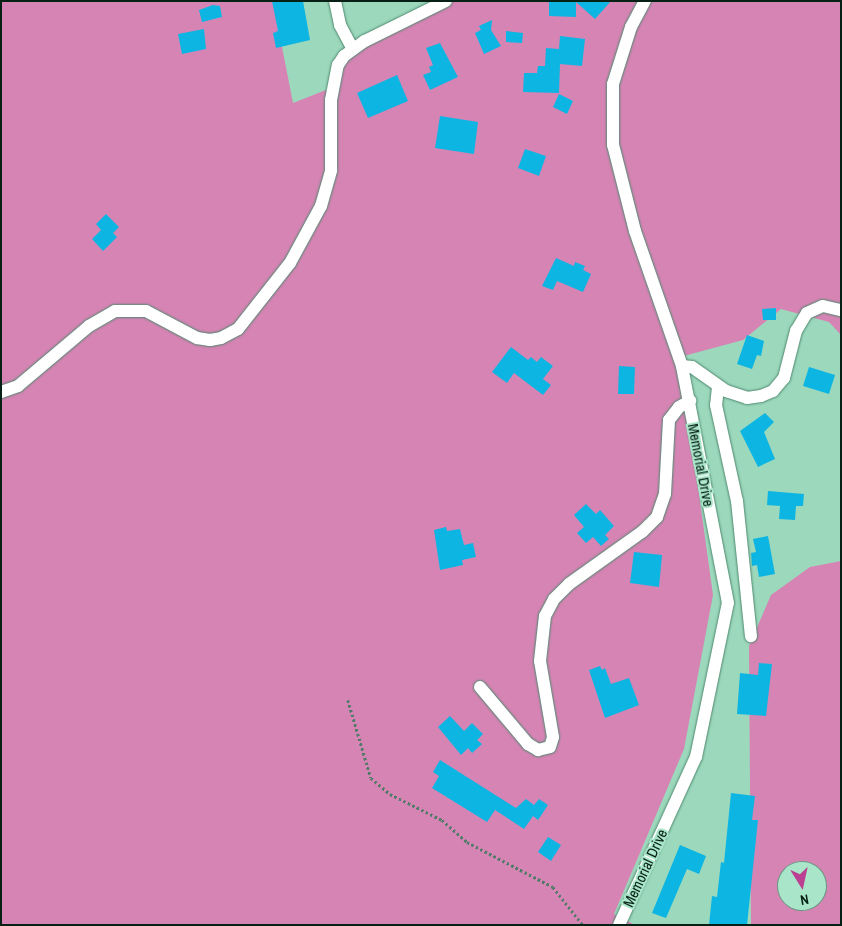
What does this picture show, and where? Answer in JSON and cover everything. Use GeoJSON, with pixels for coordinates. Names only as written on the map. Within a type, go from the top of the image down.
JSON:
{"type":"FeatureCollection","features":[{"type":"Feature","properties":{"kind":"street"},"geometry":{"type":"LineString","coordinates":[[335,1],[340,25],[353,49]]}},
{"type":"Feature","properties":{"kind":"street"},"geometry":{"type":"LineString","coordinates":[[1,392],[18,386],[89,326],[115,311],[146,311],[204,339],[221,338],[238,329],[290,263],[321,206],[333,151],[331,100],[334,74],[344,56],[353,49],[446,1]]}},
{"type":"Feature","properties":{"kind":"street","name":"Memorial Drive"},"geometry":{"type":"LineString","coordinates":[[619,925],[696,756],[728,603],[682,366],[635,231],[613,145],[613,84],[631,27],[645,1]]}},
{"type":"Feature","properties":{"kind":"street"},"geometry":{"type":"LineString","coordinates":[[682,366],[692,366],[718,387],[747,398],[774,391],[786,373],[802,319],[818,306],[841,310]]}},
{"type":"Feature","properties":{"kind":"street"},"geometry":{"type":"LineString","coordinates":[[718,387],[716,405],[737,502],[750,636]]}},
{"type":"Feature","properties":{"kind":"street"},"geometry":{"type":"LineString","coordinates":[[480,688],[528,744],[542,750],[552,745],[540,662],[544,616],[554,599],[569,584],[642,532],[657,517],[665,494],[669,420],[673,412],[690,402]]}},
{"type":"Feature","properties":{"kind":"path"},"geometry":{"type":"LineString","coordinates":[[348,700],[371,778],[390,794],[442,820],[467,842],[553,886],[583,925]]}},
{"type":"Feature","properties":{"kind":"shaded area"},"geometry":{"type":"Polygon","coordinates":[[[1,1],[273,1],[293,103],[331,88],[349,52],[453,1],[841,1],[841,335],[829,322],[781,309],[743,340],[680,357],[713,595],[684,749],[614,914],[635,925],[1,925],[1,1]]]}},
{"type":"Feature","properties":{"kind":"shaded area"},"geometry":{"type":"Polygon","coordinates":[[[841,561],[841,925],[751,925],[749,646],[771,595],[810,567],[841,561]]]}},
{"type":"Feature","properties":{"kind":"building"},"geometry":{"type":"Polygon","coordinates":[[[272,1],[303,1],[310,40],[276,48],[273,33],[278,31],[272,1]]]}},
{"type":"Feature","properties":{"kind":"building"},"geometry":{"type":"Polygon","coordinates":[[[549,1],[611,1],[595,19],[576,2],[576,17],[549,16],[549,1]]]}},
{"type":"Feature","properties":{"kind":"building"},"geometry":{"type":"Polygon","coordinates":[[[213,5],[220,6],[222,17],[202,22],[199,10],[213,5]]]}},
{"type":"Feature","properties":{"kind":"building"},"geometry":{"type":"Polygon","coordinates":[[[492,20],[491,30],[501,46],[484,54],[475,33],[481,30],[479,26],[492,20]]]}},
{"type":"Feature","properties":{"kind":"building"},"geometry":{"type":"Polygon","coordinates":[[[204,29],[206,49],[182,54],[178,34],[204,29]]]}},
{"type":"Feature","properties":{"kind":"building"},"geometry":{"type":"Polygon","coordinates":[[[506,31],[523,33],[522,43],[506,42],[506,31]]]}},
{"type":"Feature","properties":{"kind":"building"},"geometry":{"type":"Polygon","coordinates":[[[560,36],[585,39],[582,66],[560,64],[559,93],[523,92],[524,73],[537,73],[538,66],[545,66],[546,48],[559,49],[560,36]]]}},
{"type":"Feature","properties":{"kind":"building"},"geometry":{"type":"Polygon","coordinates":[[[440,43],[458,77],[430,90],[423,75],[431,72],[429,67],[433,65],[426,48],[440,43]]]}},
{"type":"Feature","properties":{"kind":"building"},"geometry":{"type":"Polygon","coordinates":[[[397,75],[408,101],[368,118],[357,93],[397,75]]]}},
{"type":"Feature","properties":{"kind":"building"},"geometry":{"type":"Polygon","coordinates":[[[559,94],[573,101],[567,114],[553,107],[559,94]]]}},
{"type":"Feature","properties":{"kind":"building"},"geometry":{"type":"Polygon","coordinates":[[[440,116],[478,122],[474,154],[435,148],[440,116]]]}},
{"type":"Feature","properties":{"kind":"building"},"geometry":{"type":"Polygon","coordinates":[[[525,149],[546,156],[539,176],[518,168],[525,149]]]}},
{"type":"Feature","properties":{"kind":"building"},"geometry":{"type":"Polygon","coordinates":[[[106,214],[119,227],[113,233],[117,237],[103,251],[92,239],[101,230],[96,224],[106,214]]]}},
{"type":"Feature","properties":{"kind":"building"},"geometry":{"type":"Polygon","coordinates":[[[556,258],[574,266],[575,262],[585,266],[583,270],[591,274],[583,292],[557,281],[553,290],[542,286],[556,258]]]}},
{"type":"Feature","properties":{"kind":"building"},"geometry":{"type":"Polygon","coordinates":[[[776,308],[776,320],[763,320],[762,309],[776,308]]]}},
{"type":"Feature","properties":{"kind":"building"},"geometry":{"type":"Polygon","coordinates":[[[747,335],[764,341],[761,356],[757,355],[752,369],[737,364],[747,335]]]}},
{"type":"Feature","properties":{"kind":"building"},"geometry":{"type":"Polygon","coordinates":[[[511,347],[528,360],[531,357],[537,362],[541,357],[553,366],[543,379],[551,385],[543,395],[514,373],[507,383],[492,372],[511,347]]]}},
{"type":"Feature","properties":{"kind":"building"},"geometry":{"type":"Polygon","coordinates":[[[619,366],[635,367],[634,394],[618,394],[619,366]]]}},
{"type":"Feature","properties":{"kind":"building"},"geometry":{"type":"Polygon","coordinates":[[[809,367],[835,375],[829,394],[803,386],[809,367]]]}},
{"type":"Feature","properties":{"kind":"building"},"geometry":{"type":"Polygon","coordinates":[[[765,413],[774,422],[764,432],[775,459],[758,467],[740,431],[765,413]]]}},
{"type":"Feature","properties":{"kind":"building"},"geometry":{"type":"Polygon","coordinates":[[[768,491],[804,494],[803,506],[796,506],[795,520],[779,519],[780,506],[767,505],[768,491]]]}},
{"type":"Feature","properties":{"kind":"building"},"geometry":{"type":"Polygon","coordinates":[[[586,504],[596,514],[600,510],[614,526],[605,535],[609,539],[601,546],[593,537],[586,543],[577,533],[584,527],[574,515],[586,504]]]}},
{"type":"Feature","properties":{"kind":"building"},"geometry":{"type":"Polygon","coordinates":[[[446,527],[447,531],[460,529],[464,545],[473,543],[476,557],[462,560],[463,565],[440,570],[434,530],[446,527]]]}},
{"type":"Feature","properties":{"kind":"building"},"geometry":{"type":"Polygon","coordinates":[[[768,536],[775,574],[759,577],[757,565],[752,566],[751,553],[756,552],[753,539],[768,536]]]}},
{"type":"Feature","properties":{"kind":"building"},"geometry":{"type":"Polygon","coordinates":[[[634,552],[662,555],[659,587],[630,583],[634,552]]]}},
{"type":"Feature","properties":{"kind":"building"},"geometry":{"type":"Polygon","coordinates":[[[759,663],[772,664],[766,716],[737,714],[740,673],[758,675],[759,663]]]}},
{"type":"Feature","properties":{"kind":"building"},"geometry":{"type":"Polygon","coordinates":[[[600,666],[602,670],[605,668],[611,684],[629,678],[639,705],[605,718],[589,670],[600,666]]]}},
{"type":"Feature","properties":{"kind":"building"},"geometry":{"type":"Polygon","coordinates":[[[450,716],[464,731],[472,723],[483,734],[477,740],[482,744],[472,753],[468,748],[461,755],[438,727],[450,716]]]}},
{"type":"Feature","properties":{"kind":"building"},"geometry":{"type":"Polygon","coordinates":[[[440,760],[516,808],[526,799],[534,805],[539,799],[548,805],[538,820],[533,816],[524,829],[495,810],[487,822],[432,788],[439,776],[433,772],[440,760]]]}},
{"type":"Feature","properties":{"kind":"building"},"geometry":{"type":"Polygon","coordinates":[[[731,793],[755,796],[752,820],[758,820],[747,925],[709,925],[712,896],[717,897],[721,862],[724,863],[731,793]]]}},
{"type":"Feature","properties":{"kind":"building"},"geometry":{"type":"Polygon","coordinates":[[[548,837],[561,845],[551,861],[538,852],[548,837]]]}},
{"type":"Feature","properties":{"kind":"building"},"geometry":{"type":"Polygon","coordinates":[[[680,845],[706,856],[699,874],[687,869],[666,918],[652,913],[680,845]]]}}]}
